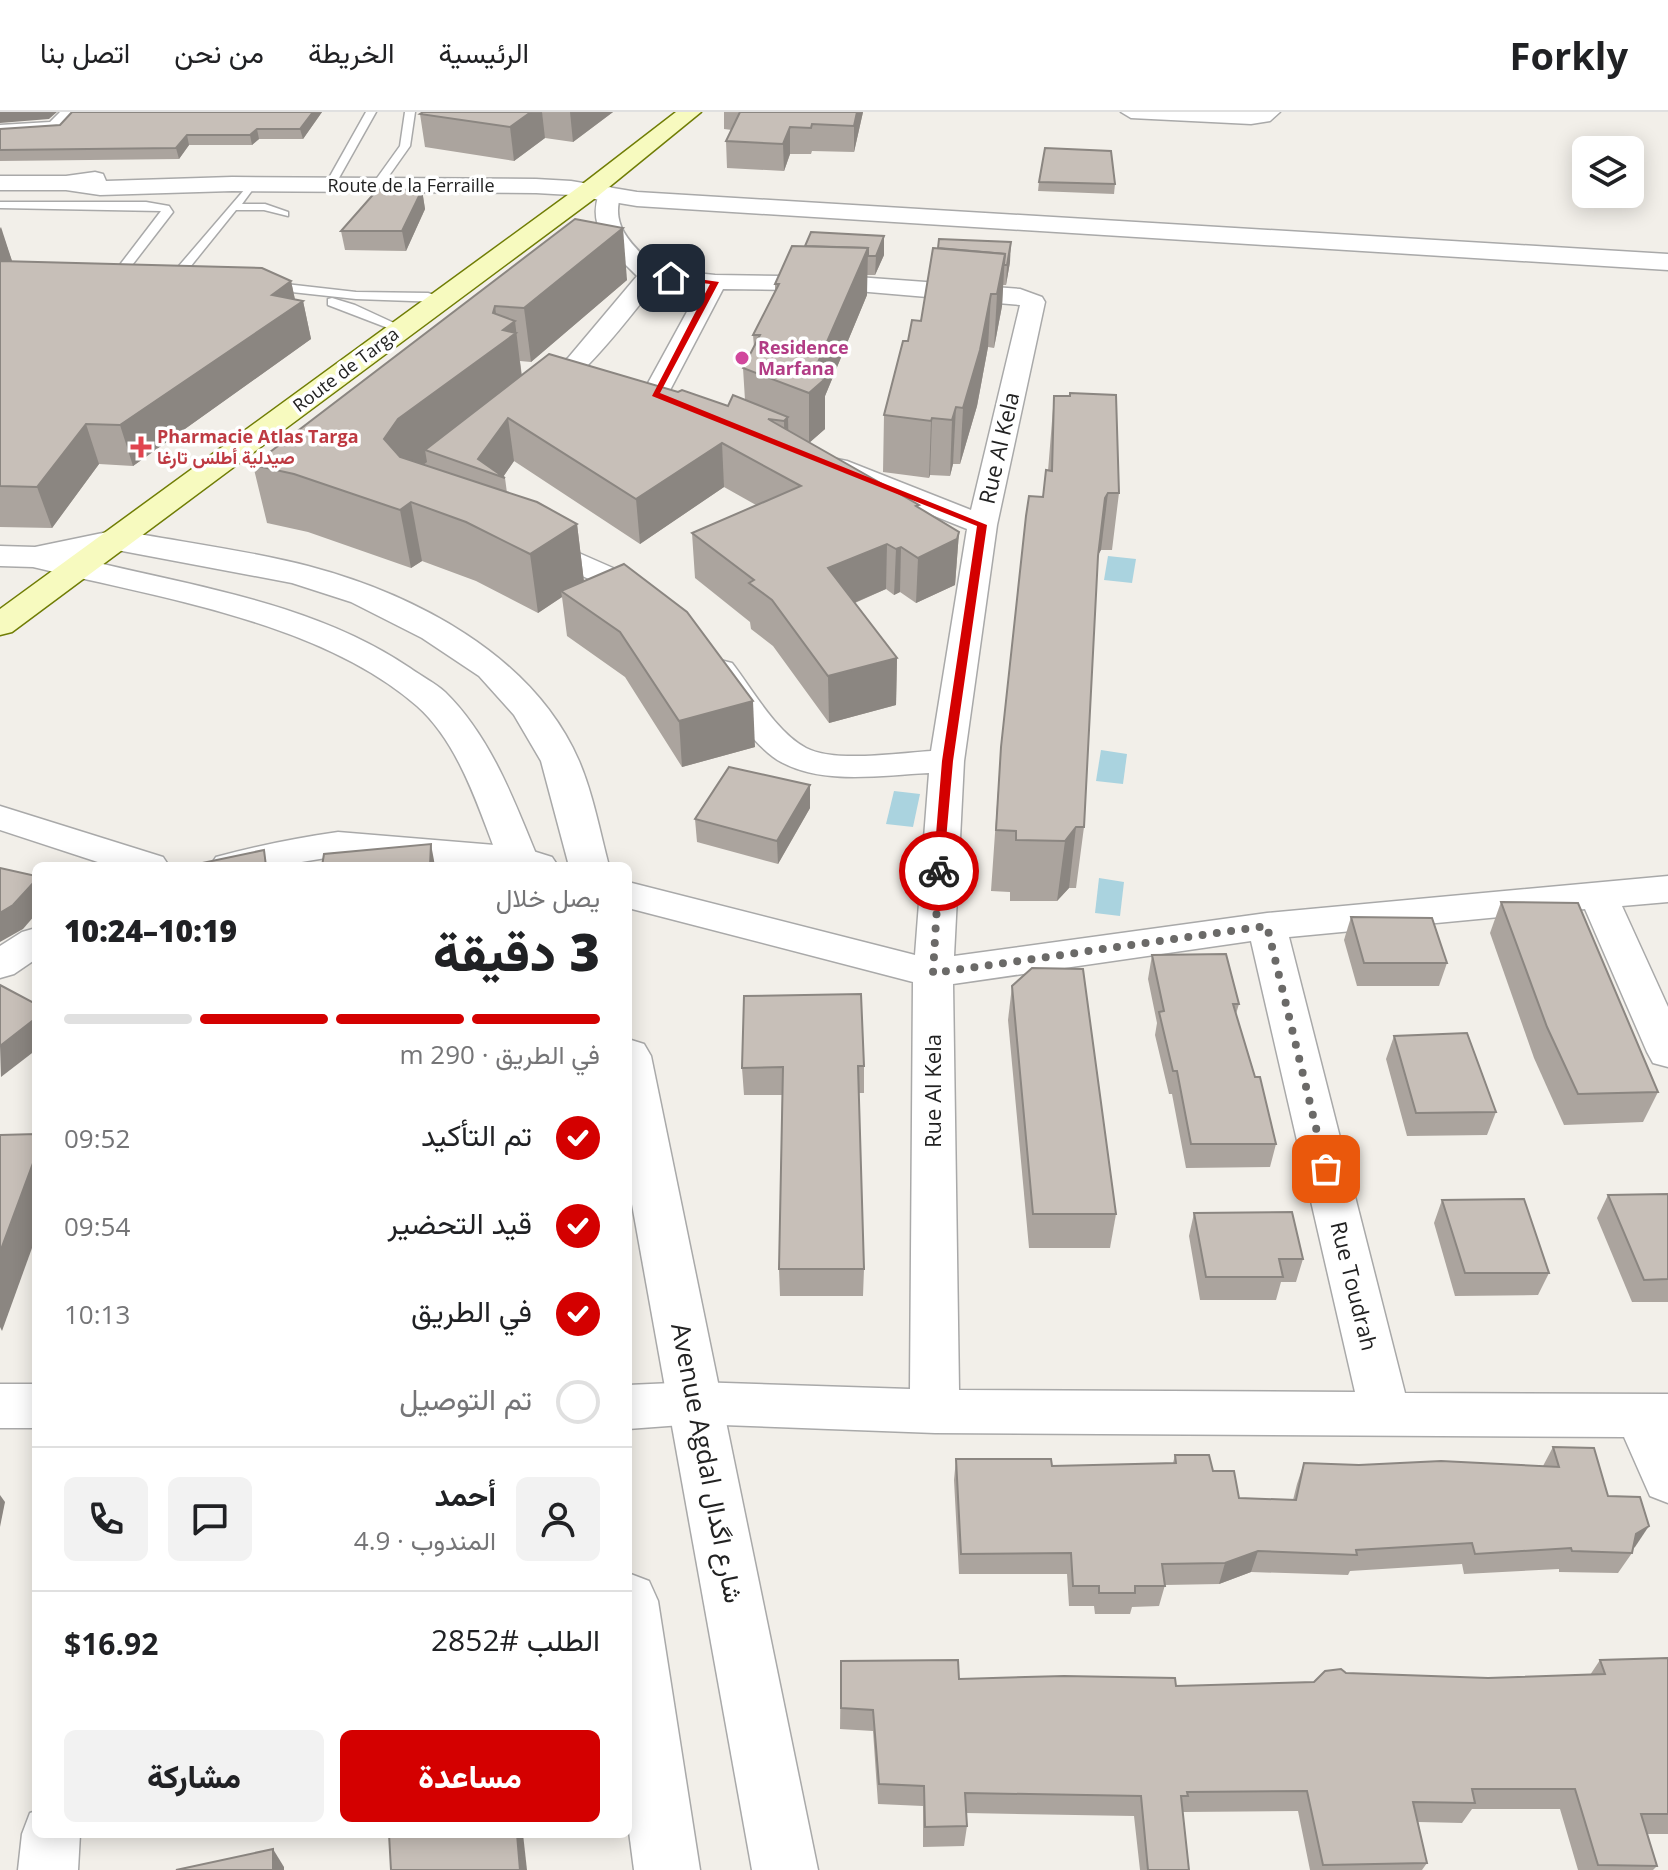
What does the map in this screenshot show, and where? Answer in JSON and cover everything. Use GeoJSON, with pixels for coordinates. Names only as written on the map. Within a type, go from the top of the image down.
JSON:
{"type":"FeatureCollection","features":[{"type":"Feature","properties":{"kind":"main road","name":"Route de Targa"},"geometry":{"type":"LineString","coordinates":[[0,625],[440,298],[600,192],[690,112]]}},
{"type":"Feature","properties":{"kind":"street"},"geometry":{"type":"LineString","coordinates":[[0,131],[56,128],[71,112]]}},
{"type":"Feature","properties":{"kind":"street"},"geometry":{"type":"LineString","coordinates":[[1131,112],[1251,118],[1263,117],[1270,112]]}},
{"type":"Feature","properties":{"kind":"street","name":"Route de la Ferraille"},"geometry":{"type":"LineString","coordinates":[[0,183],[239,190],[330,185],[536,186],[637,199],[1668,262]]}},
{"type":"Feature","properties":{"kind":"street"},"geometry":{"type":"LineString","coordinates":[[517,409],[577,363],[650,276],[606,225],[600,192]]}},
{"type":"Feature","properties":{"kind":"street","name":"Rue Al Kela"},"geometry":{"type":"LineString","coordinates":[[650,276],[715,282],[857,284],[1020,296],[1031,300],[982,525],[947,761],[933,973],[935,1411]]}},
{"type":"Feature","properties":{"kind":"street"},"geometry":{"type":"LineString","coordinates":[[655,394],[715,282]]}},
{"type":"Feature","properties":{"kind":"street"},"geometry":{"type":"LineString","coordinates":[[577,363],[603,373]]}},
{"type":"Feature","properties":{"kind":"street"},"geometry":{"type":"LineString","coordinates":[[629,383],[685,406]]}},
{"type":"Feature","properties":{"kind":"street"},"geometry":{"type":"LineString","coordinates":[[818,459],[982,525]]}},
{"type":"Feature","properties":{"kind":"street"},"geometry":{"type":"LineString","coordinates":[[500,531],[557,552],[602,574],[671,619]]}},
{"type":"Feature","properties":{"kind":"street"},"geometry":{"type":"LineString","coordinates":[[0,556],[35,557],[117,540],[299,574],[363,595],[434,631],[492,668],[530,710],[560,761],[588,862]]}},
{"type":"Feature","properties":{"kind":"street"},"geometry":{"type":"LineString","coordinates":[[35,557],[75,570],[251,611],[321,633],[380,664],[431,699],[465,742],[525,862]]}},
{"type":"Feature","properties":{"kind":"street"},"geometry":{"type":"LineString","coordinates":[[703,648],[778,742],[803,760],[841,764],[947,761]]}},
{"type":"Feature","properties":{"kind":"street"},"geometry":{"type":"LineString","coordinates":[[0,818],[138,862]]}},
{"type":"Feature","properties":{"kind":"street"},"geometry":{"type":"LineString","coordinates":[[245,862],[293,850],[338,844],[507,862]]}},
{"type":"Feature","properties":{"kind":"street"},"geometry":{"type":"LineString","coordinates":[[632,896],[933,973],[1267,926],[1668,889]]}},
{"type":"Feature","properties":{"kind":"street"},"geometry":{"type":"LineString","coordinates":[[1598,895],[1668,1052]]}},
{"type":"Feature","properties":{"kind":"street","name":"Rue Toudrah"},"geometry":{"type":"LineString","coordinates":[[1267,926],[1385,1413]]}},
{"type":"Feature","properties":{"kind":"street"},"geometry":{"type":"LineString","coordinates":[[0,964],[32,944]]}},
{"type":"Feature","properties":{"kind":"street","name":"Avenue Agdal شارع اگدال"},"geometry":{"type":"LineString","coordinates":[[632,1077],[785,1870]]}},
{"type":"Feature","properties":{"kind":"street"},"geometry":{"type":"LineString","coordinates":[[632,1407],[695,1403],[935,1411],[1654,1416],[1668,1480]]}},
{"type":"Feature","properties":{"kind":"street"},"geometry":{"type":"LineString","coordinates":[[0,1406],[32,1406]]}},
{"type":"Feature","properties":{"kind":"street"},"geometry":{"type":"LineString","coordinates":[[632,1629],[667,1870]]}},
{"type":"Feature","properties":{"kind":"street"},"geometry":{"type":"LineString","coordinates":[[48,1870],[51,1838]]}},
{"type":"Feature","properties":{"kind":"lane"},"geometry":{"type":"LineString","coordinates":[[330,185],[371,112]]}},
{"type":"Feature","properties":{"kind":"lane"},"geometry":{"type":"LineString","coordinates":[[377,185],[405,146],[410,112]]}},
{"type":"Feature","properties":{"kind":"lane"},"geometry":{"type":"LineString","coordinates":[[239,190],[265,207],[284,214]]}},
{"type":"Feature","properties":{"kind":"lane"},"geometry":{"type":"LineString","coordinates":[[156,284],[177,284],[239,190]]}},
{"type":"Feature","properties":{"kind":"lane"},"geometry":{"type":"LineString","coordinates":[[217,224],[215,216],[239,190]]}},
{"type":"Feature","properties":{"kind":"lane"},"geometry":{"type":"LineString","coordinates":[[0,205],[157,206],[167,212],[106,283],[127,283]]}},
{"type":"Feature","properties":{"kind":"lane"},"geometry":{"type":"LineString","coordinates":[[262,286],[301,292],[400,293],[440,298]]}},
{"type":"Feature","properties":{"kind":"lane"},"geometry":{"type":"LineString","coordinates":[[301,292],[357,309],[379,323],[401,329]]}},
{"type":"Feature","properties":{"kind":"lane"},"geometry":{"type":"LineString","coordinates":[[335,303],[346,294]]}},
{"type":"Feature","properties":{"kind":"water"},"geometry":{"type":"Polygon","coordinates":[[[1108,556],[1136,559],[1132,583],[1104,580],[1108,556]]]}},
{"type":"Feature","properties":{"kind":"water"},"geometry":{"type":"Polygon","coordinates":[[[1101,750],[1127,754],[1123,784],[1096,781],[1101,750]]]}},
{"type":"Feature","properties":{"kind":"water"},"geometry":{"type":"Polygon","coordinates":[[[894,791],[920,794],[913,827],[886,824],[894,791]]]}},
{"type":"Feature","properties":{"kind":"water"},"geometry":{"type":"Polygon","coordinates":[[[1099,878],[1124,882],[1120,916],[1095,913],[1099,878]]]}},
{"type":"Feature","properties":{"kind":"building"},"geometry":{"type":"Polygon","coordinates":[[[72,112],[313,112],[300,129],[257,129],[250,135],[187,135],[176,148],[0,150],[0,129],[60,125],[72,112]]]}},
{"type":"Feature","properties":{"kind":"building"},"geometry":{"type":"Polygon","coordinates":[[[531,112],[510,127],[420,114],[531,112]]]}},
{"type":"Feature","properties":{"kind":"building"},"geometry":{"type":"Polygon","coordinates":[[[740,112],[857,112],[854,126],[812,124],[811,128],[790,127],[783,144],[726,141],[740,112]]]}},
{"type":"Feature","properties":{"kind":"building"},"geometry":{"type":"Polygon","coordinates":[[[1045,148],[1111,151],[1115,184],[1039,182],[1045,148]]]}},
{"type":"Feature","properties":{"kind":"building"},"geometry":{"type":"Polygon","coordinates":[[[378,189],[422,190],[402,231],[341,231],[378,189]]]}},
{"type":"Feature","properties":{"kind":"building"},"geometry":{"type":"Polygon","coordinates":[[[575,219],[623,228],[524,308],[495,306],[493,313],[515,321],[503,330],[516,333],[398,419],[384,439],[400,457],[537,502],[577,524],[530,554],[466,522],[411,502],[400,510],[294,474],[253,465],[575,219]]]}},
{"type":"Feature","properties":{"kind":"building"},"geometry":{"type":"Polygon","coordinates":[[[811,232],[884,236],[876,256],[868,256],[868,248],[805,246],[811,232]]]}},
{"type":"Feature","properties":{"kind":"building"},"geometry":{"type":"Polygon","coordinates":[[[939,239],[1011,242],[1007,265],[1004,265],[1005,254],[938,248],[939,239]]]}},
{"type":"Feature","properties":{"kind":"building"},"geometry":{"type":"Polygon","coordinates":[[[792,246],[868,248],[812,376],[825,379],[809,393],[743,368],[760,335],[753,335],[779,284],[775,284],[792,246]]]}},
{"type":"Feature","properties":{"kind":"building"},"geometry":{"type":"Polygon","coordinates":[[[933,248],[1005,254],[997,294],[991,294],[980,350],[963,408],[956,407],[952,420],[932,418],[931,421],[884,415],[903,341],[908,341],[912,320],[921,321],[933,248]]]}},
{"type":"Feature","properties":{"kind":"building"},"geometry":{"type":"Polygon","coordinates":[[[0,261],[262,268],[291,281],[272,295],[303,301],[120,425],[86,424],[37,487],[0,486],[0,261]]]}},
{"type":"Feature","properties":{"kind":"building"},"geometry":{"type":"Polygon","coordinates":[[[549,354],[678,392],[682,390],[728,406],[733,395],[788,417],[784,421],[768,419],[919,505],[916,506],[959,532],[957,539],[918,558],[901,547],[896,549],[887,544],[828,568],[897,658],[828,676],[772,600],[749,583],[754,580],[692,533],[801,486],[722,443],[636,499],[508,418],[478,459],[505,478],[425,450],[549,354]]]}},
{"type":"Feature","properties":{"kind":"building"},"geometry":{"type":"Polygon","coordinates":[[[1070,393],[1116,395],[1119,493],[1108,493],[1105,498],[1098,556],[1084,827],[1076,827],[1065,841],[1016,840],[1016,831],[996,830],[1001,747],[1026,516],[1029,496],[1043,497],[1046,470],[1052,471],[1054,396],[1070,396],[1070,393]]]}},
{"type":"Feature","properties":{"kind":"building"},"geometry":{"type":"Polygon","coordinates":[[[624,564],[687,612],[753,701],[679,721],[620,632],[561,591],[624,564]]]}},
{"type":"Feature","properties":{"kind":"building"},"geometry":{"type":"Polygon","coordinates":[[[729,767],[810,785],[777,841],[695,819],[729,767]]]}},
{"type":"Feature","properties":{"kind":"building"},"geometry":{"type":"Polygon","coordinates":[[[431,844],[430,862],[323,862],[324,854],[431,844]]]}},
{"type":"Feature","properties":{"kind":"building"},"geometry":{"type":"Polygon","coordinates":[[[264,850],[266,862],[207,862],[264,850]]]}},
{"type":"Feature","properties":{"kind":"building"},"geometry":{"type":"Polygon","coordinates":[[[0,868],[32,875],[32,884],[13,905],[0,913],[0,868]]]}},
{"type":"Feature","properties":{"kind":"building"},"geometry":{"type":"Polygon","coordinates":[[[1501,902],[1578,903],[1658,1092],[1578,1094],[1547,1027],[1501,902]]]}},
{"type":"Feature","properties":{"kind":"building"},"geometry":{"type":"Polygon","coordinates":[[[1351,917],[1432,918],[1447,963],[1364,963],[1351,917]]]}},
{"type":"Feature","properties":{"kind":"building"},"geometry":{"type":"Polygon","coordinates":[[[1226,954],[1239,1004],[1233,1004],[1255,1077],[1260,1077],[1276,1144],[1191,1144],[1177,1071],[1173,1071],[1159,1012],[1164,1011],[1152,955],[1226,954]]]}},
{"type":"Feature","properties":{"kind":"building"},"geometry":{"type":"Polygon","coordinates":[[[1032,968],[1083,969],[1116,1214],[1033,1214],[1012,986],[1032,968]]]}},
{"type":"Feature","properties":{"kind":"building"},"geometry":{"type":"Polygon","coordinates":[[[0,985],[32,1002],[32,1021],[0,1046],[0,985]]]}},
{"type":"Feature","properties":{"kind":"building"},"geometry":{"type":"Polygon","coordinates":[[[861,994],[864,1066],[858,1066],[864,1269],[779,1269],[783,1067],[742,1068],[744,996],[861,994]]]}},
{"type":"Feature","properties":{"kind":"building"},"geometry":{"type":"Polygon","coordinates":[[[1467,1033],[1496,1112],[1416,1113],[1394,1036],[1467,1033]]]}},
{"type":"Feature","properties":{"kind":"building"},"geometry":{"type":"Polygon","coordinates":[[[32,1134],[32,1166],[0,1252],[0,1135],[32,1134]]]}},
{"type":"Feature","properties":{"kind":"building"},"geometry":{"type":"Polygon","coordinates":[[[1668,1194],[1668,1279],[1644,1280],[1608,1195],[1668,1194]]]}},
{"type":"Feature","properties":{"kind":"building"},"geometry":{"type":"Polygon","coordinates":[[[1524,1199],[1549,1273],[1465,1273],[1442,1200],[1524,1199]]]}},
{"type":"Feature","properties":{"kind":"building"},"geometry":{"type":"Polygon","coordinates":[[[1292,1212],[1303,1259],[1279,1259],[1283,1277],[1206,1277],[1194,1213],[1292,1212]]]}},
{"type":"Feature","properties":{"kind":"building"},"geometry":{"type":"Polygon","coordinates":[[[1553,1447],[1594,1448],[1608,1496],[1640,1497],[1649,1526],[1636,1534],[1632,1553],[1572,1551],[1571,1548],[1475,1554],[1472,1543],[1356,1550],[1357,1555],[1258,1551],[1225,1563],[1162,1564],[1165,1586],[1135,1586],[1135,1593],[1099,1593],[1099,1586],[1073,1586],[1071,1553],[961,1554],[956,1459],[1051,1459],[1052,1466],[1176,1463],[1175,1455],[1209,1455],[1213,1471],[1234,1471],[1239,1498],[1296,1500],[1304,1463],[1359,1465],[1441,1461],[1559,1467],[1553,1447]]]}},
{"type":"Feature","properties":{"kind":"building"},"geometry":{"type":"Polygon","coordinates":[[[1668,1658],[1668,1814],[1641,1814],[1657,1866],[1598,1865],[1575,1789],[1472,1789],[1475,1803],[1413,1802],[1427,1863],[1323,1865],[1307,1791],[1187,1792],[1188,1796],[1181,1796],[1189,1870],[1148,1870],[1141,1796],[965,1793],[967,1826],[925,1827],[924,1786],[879,1784],[873,1710],[841,1708],[841,1661],[958,1660],[959,1679],[1064,1676],[1175,1678],[1176,1686],[1314,1682],[1325,1671],[1341,1669],[1346,1673],[1488,1678],[1605,1674],[1600,1660],[1668,1658]]]}},
{"type":"Feature","properties":{"kind":"building"},"geometry":{"type":"Polygon","coordinates":[[[389,1838],[517,1838],[520,1870],[391,1870],[389,1838]]]}},
{"type":"Feature","properties":{"kind":"building"},"geometry":{"type":"Polygon","coordinates":[[[273,1849],[273,1870],[176,1870],[273,1849]]]}},
{"type":"Feature","properties":{"kind":"way so far"},"geometry":{"type":"LineString","coordinates":[[939,871],[933,973],[1267,926],[1326,1169]]}},
{"type":"Feature","properties":{"kind":"place","name":"Residence Marfana"},"geometry":{"type":"Point","coordinates":[742,358]}},
{"type":"Feature","properties":{"kind":"place","name":"Pharmacie Atlas Targa صيدلية أطلس تارغا"},"geometry":{"type":"Point","coordinates":[141,447]}},
{"type":"Feature","properties":{"kind":"route"},"geometry":{"type":"LineString","coordinates":[[671,278],[715,282],[655,394],[982,525],[947,761],[939,871]]}}]}
